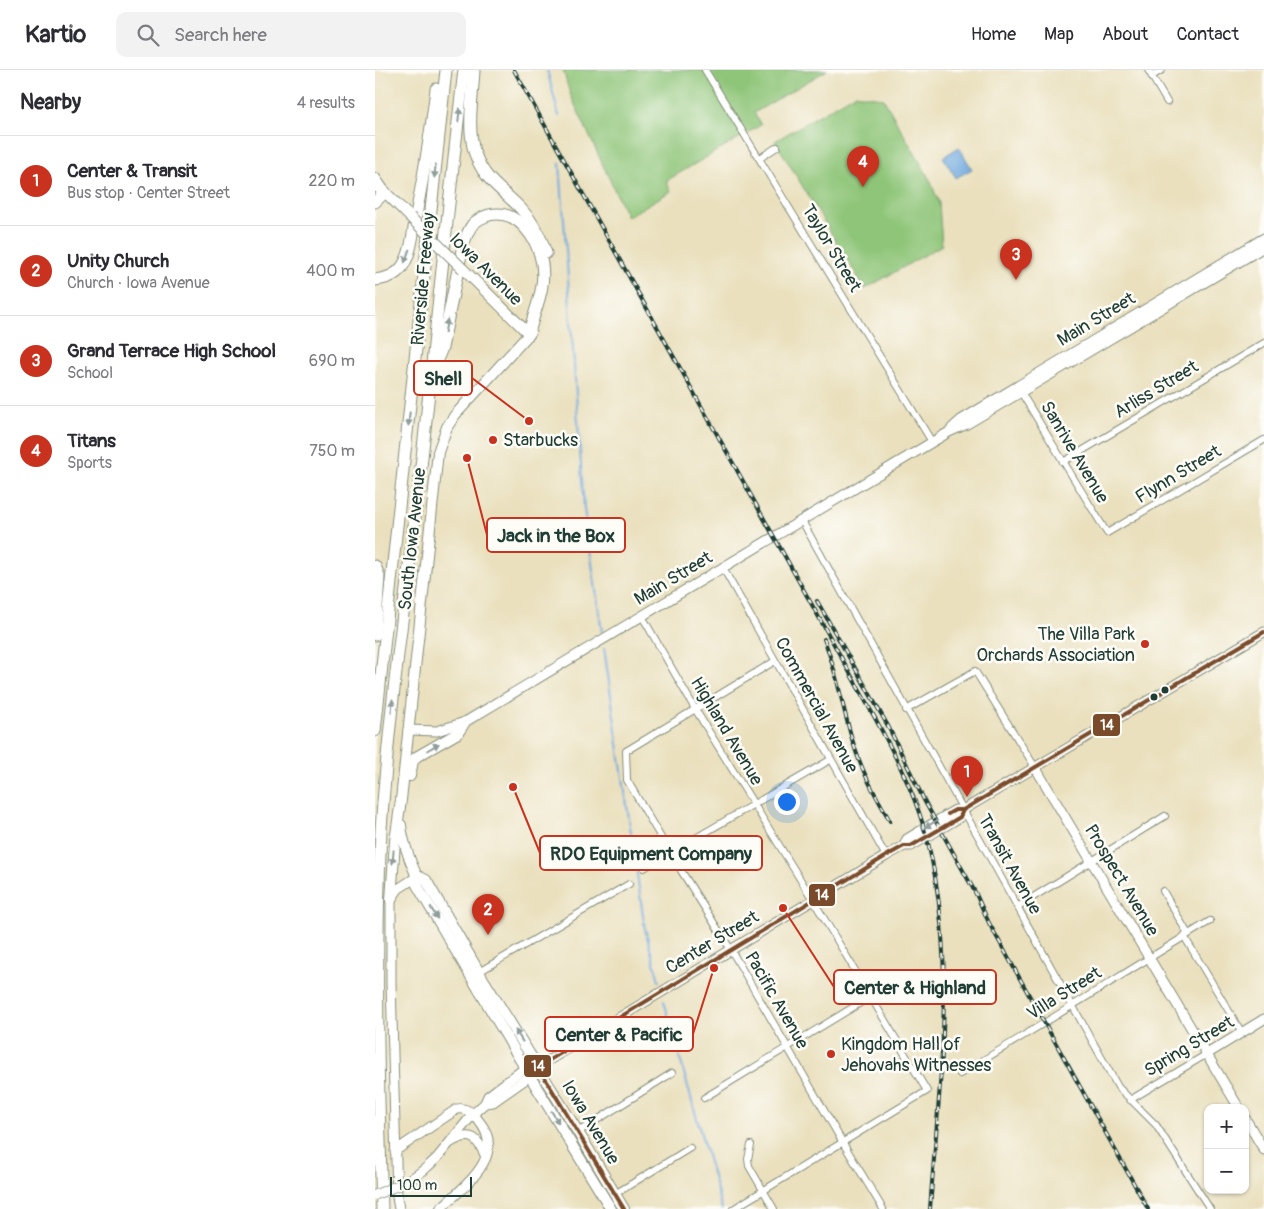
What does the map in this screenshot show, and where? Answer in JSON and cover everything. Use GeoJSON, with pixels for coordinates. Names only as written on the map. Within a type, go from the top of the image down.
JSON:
{"type":"FeatureCollection","features":[{"type":"Feature","properties":{"kind":"highway"},"geometry":{"type":"LineString","coordinates":[[375,280],[383,279],[397,272],[409,253],[426,162],[439,70]]}},
{"type":"Feature","properties":{"kind":"highway","name":"Riverside Freeway"},"geometry":{"type":"LineString","coordinates":[[375,731],[446,70]]}},
{"type":"Feature","properties":{"kind":"highway","name":"Riverside Freeway"},"geometry":{"type":"LineString","coordinates":[[382,1209],[376,1023],[381,831],[392,700],[407,586],[464,70]]}},
{"type":"Feature","properties":{"kind":"highway"},"geometry":{"type":"LineString","coordinates":[[474,70],[472,141],[477,159],[488,178],[521,208],[531,220],[546,254],[549,284],[545,307],[537,324],[529,334]]}},
{"type":"Feature","properties":{"kind":"highway"},"geometry":{"type":"LineString","coordinates":[[375,202],[380,189]]}},
{"type":"Feature","properties":{"kind":"highway"},"geometry":{"type":"LineString","coordinates":[[431,372],[442,348],[463,245],[468,231],[474,224],[487,216],[500,214],[514,218],[527,231],[537,248],[542,265],[543,285],[529,334]]}},
{"type":"Feature","properties":{"kind":"highway"},"geometry":{"type":"LineString","coordinates":[[375,566],[379,576],[375,635]]}},
{"type":"Feature","properties":{"kind":"main road","name":"Iowa Avenue"},"geometry":{"type":"LineString","coordinates":[[375,178],[380,189],[529,334]]}},
{"type":"Feature","properties":{"kind":"main road","name":"South Iowa Avenue"},"geometry":{"type":"LineString","coordinates":[[400,814],[438,452],[447,427],[455,415],[529,334]]}},
{"type":"Feature","properties":{"kind":"main road"},"geometry":{"type":"LineString","coordinates":[[401,800],[408,788],[413,761],[458,733],[465,722]]}},
{"type":"Feature","properties":{"kind":"main road","name":"Iowa Avenue"},"geometry":{"type":"LineString","coordinates":[[400,814],[406,850],[418,876],[417,885],[537,1065],[624,1209]]}},
{"type":"Feature","properties":{"kind":"main road"},"geometry":{"type":"LineString","coordinates":[[391,900],[395,841],[400,814]]}},
{"type":"Feature","properties":{"kind":"main road","name":"Iowa Avenue"},"geometry":{"type":"LineString","coordinates":[[476,974],[528,1072],[611,1209]]}},
{"type":"Feature","properties":{"kind":"street","name":"Taylor Street"},"geometry":{"type":"LineString","coordinates":[[705,70],[932,442]]}},
{"type":"Feature","properties":{"kind":"street"},"geometry":{"type":"LineString","coordinates":[[1162,70],[1150,73],[1167,102]]}},
{"type":"Feature","properties":{"kind":"street"},"geometry":{"type":"LineString","coordinates":[[760,158],[777,147]]}},
{"type":"Feature","properties":{"kind":"street","name":"Main Street"},"geometry":{"type":"LineString","coordinates":[[408,730],[437,731],[465,722],[932,442],[965,425],[1019,389],[1264,238]]}},
{"type":"Feature","properties":{"kind":"street","name":"Main Street"},"geometry":{"type":"LineString","coordinates":[[1019,389],[1264,247]]}},
{"type":"Feature","properties":{"kind":"street","name":"Arliss Street"},"geometry":{"type":"LineString","coordinates":[[1063,462],[1264,343]]}},
{"type":"Feature","properties":{"kind":"street","name":"Sanrive Avenue"},"geometry":{"type":"LineString","coordinates":[[1019,389],[1107,534]]}},
{"type":"Feature","properties":{"kind":"street","name":"Flynn Street"},"geometry":{"type":"LineString","coordinates":[[1107,534],[1264,440]]}},
{"type":"Feature","properties":{"kind":"street","name":"Transit Avenue"},"geometry":{"type":"LineString","coordinates":[[802,520],[906,710],[1118,1087],[1156,1125],[1210,1209]]}},
{"type":"Feature","properties":{"kind":"street","name":"Commercial Avenue"},"geometry":{"type":"LineString","coordinates":[[723,568],[886,856]]}},
{"type":"Feature","properties":{"kind":"street","name":"Highland Avenue"},"geometry":{"type":"LineString","coordinates":[[642,616],[695,709],[813,900],[927,1091],[843,1143]]}},
{"type":"Feature","properties":{"kind":"street","name":"Center Street"},"geometry":{"type":"LineString","coordinates":[[375,1195],[410,1180],[425,1169],[473,1114],[485,1103],[493,1102],[537,1065],[546,1062],[904,846],[907,839],[955,810],[963,810],[1264,632]]}},
{"type":"Feature","properties":{"kind":"street"},"geometry":{"type":"LineString","coordinates":[[695,709],[775,661]]}},
{"type":"Feature","properties":{"kind":"street","name":"Prospect Avenue"},"geometry":{"type":"LineString","coordinates":[[906,710],[975,671],[1092,861],[1237,1104]]}},
{"type":"Feature","properties":{"kind":"street","name":"Pacific Avenue"},"geometry":{"type":"LineString","coordinates":[[695,709],[627,750],[627,780],[731,950],[883,1209]]}},
{"type":"Feature","properties":{"kind":"street"},"geometry":{"type":"LineString","coordinates":[[644,868],[831,760]]}},
{"type":"Feature","properties":{"kind":"street"},"geometry":{"type":"LineString","coordinates":[[1017,907],[1165,816]]}},
{"type":"Feature","properties":{"kind":"street"},"geometry":{"type":"LineString","coordinates":[[399,1209],[395,1151],[391,900],[399,889],[418,876]]}},
{"type":"Feature","properties":{"kind":"street"},"geometry":{"type":"LineString","coordinates":[[476,974],[629,884]]}},
{"type":"Feature","properties":{"kind":"street"},"geometry":{"type":"LineString","coordinates":[[1163,891],[1242,1033]]}},
{"type":"Feature","properties":{"kind":"street","name":"Villa Street"},"geometry":{"type":"LineString","coordinates":[[960,1074],[1045,1024],[1072,1005],[1210,921]]}},
{"type":"Feature","properties":{"kind":"street"},"geometry":{"type":"LineString","coordinates":[[704,1098],[870,998]]}},
{"type":"Feature","properties":{"kind":"street","name":"Spring Street"},"geometry":{"type":"LineString","coordinates":[[1130,1100],[1264,1019]]}},
{"type":"Feature","properties":{"kind":"street"},"geometry":{"type":"LineString","coordinates":[[578,1132],[672,1073]]}},
{"type":"Feature","properties":{"kind":"street"},"geometry":{"type":"LineString","coordinates":[[395,1151],[457,1109],[461,1108],[473,1114],[487,1133],[489,1143],[487,1157],[473,1178],[440,1209]]}},
{"type":"Feature","properties":{"kind":"street"},"geometry":{"type":"LineString","coordinates":[[1249,1125],[1264,1150]]}},
{"type":"Feature","properties":{"kind":"street"},"geometry":{"type":"LineString","coordinates":[[448,1144],[463,1136],[474,1138],[480,1144],[487,1157]]}},
{"type":"Feature","properties":{"kind":"street"},"geometry":{"type":"LineString","coordinates":[[733,1209],[843,1143]]}},
{"type":"Feature","properties":{"kind":"street"},"geometry":{"type":"LineString","coordinates":[[751,1145],[748,1159],[749,1166],[774,1209]]}},
{"type":"Feature","properties":{"kind":"street"},"geometry":{"type":"LineString","coordinates":[[615,1194],[690,1148]]}},
{"type":"Feature","properties":{"kind":"green space"},"geometry":{"type":"Polygon","coordinates":[[[563,70],[827,70],[754,113],[761,125],[666,181],[671,191],[627,217],[570,94],[563,70]]]}},
{"type":"Feature","properties":{"kind":"green space"},"geometry":{"type":"Polygon","coordinates":[[[855,94],[883,98],[930,180],[939,203],[942,245],[865,289],[775,141],[855,94]]]}},
{"type":"Feature","properties":{"kind":"water"},"geometry":{"type":"Polygon","coordinates":[[[959,147],[972,169],[956,178],[943,157],[959,147]]]}},
{"type":"Feature","properties":{"kind":"waterway"},"geometry":{"type":"LineString","coordinates":[[547,70],[559,116]]}},
{"type":"Feature","properties":{"kind":"waterway"},"geometry":{"type":"LineString","coordinates":[[560,163],[584,509],[602,632]]}},
{"type":"Feature","properties":{"kind":"waterway"},"geometry":{"type":"LineString","coordinates":[[604,648],[645,929],[659,981]]}},
{"type":"Feature","properties":{"kind":"waterway"},"geometry":{"type":"LineString","coordinates":[[664,1001],[722,1209]]}},
{"type":"Feature","properties":{"kind":"railway"},"geometry":{"type":"LineString","coordinates":[[514,70],[875,718],[909,786],[924,828],[935,875],[944,969],[941,1066],[930,1209]]}},
{"type":"Feature","properties":{"kind":"railway"},"geometry":{"type":"LineString","coordinates":[[817,601],[888,726],[925,802],[975,892],[989,923],[1148,1209]]}},
{"type":"Feature","properties":{"kind":"railway"},"geometry":{"type":"LineString","coordinates":[[824,639],[835,672],[858,758],[890,821]]}},
{"type":"Feature","properties":{"kind":"transit line","name":"14"},"geometry":{"type":"LineString","coordinates":[[948,814],[955,810],[963,810],[1264,632]]}},
{"type":"Feature","properties":{"kind":"transit line","name":"14"},"geometry":{"type":"LineString","coordinates":[[624,1209],[537,1065],[546,1062],[886,856],[904,846],[911,846],[940,829],[960,817],[963,810]]}},
{"type":"Feature","properties":{"kind":"place","name":"Titans"},"geometry":{"type":"Point","coordinates":[863,187]}},
{"type":"Feature","properties":{"kind":"place","name":"Grand Terrace High School"},"geometry":{"type":"Point","coordinates":[1016,280]}},
{"type":"Feature","properties":{"kind":"place","name":"Shell"},"geometry":{"type":"Point","coordinates":[529,421]}},
{"type":"Feature","properties":{"kind":"place","name":"Starbucks"},"geometry":{"type":"Point","coordinates":[493,440]}},
{"type":"Feature","properties":{"kind":"place","name":"Jack in the Box"},"geometry":{"type":"Point","coordinates":[467,458]}},
{"type":"Feature","properties":{"kind":"place","name":"The Villa Park Orchards Association"},"geometry":{"type":"Point","coordinates":[1145,644]}},
{"type":"Feature","properties":{"kind":"place","name":"RDO Equipment Company"},"geometry":{"type":"Point","coordinates":[513,787]}},
{"type":"Feature","properties":{"kind":"place","name":"Center & Transit"},"geometry":{"type":"Point","coordinates":[967,797]}},
{"type":"Feature","properties":{"kind":"place","name":"Center & Highland"},"geometry":{"type":"Point","coordinates":[783,908]}},
{"type":"Feature","properties":{"kind":"place","name":"Unity Church"},"geometry":{"type":"Point","coordinates":[488,935]}},
{"type":"Feature","properties":{"kind":"place","name":"Center & Pacific"},"geometry":{"type":"Point","coordinates":[714,968]}},
{"type":"Feature","properties":{"kind":"place","name":"Kingdom Hall of Jehovahs Witnesses"},"geometry":{"type":"Point","coordinates":[831,1054]}}]}
